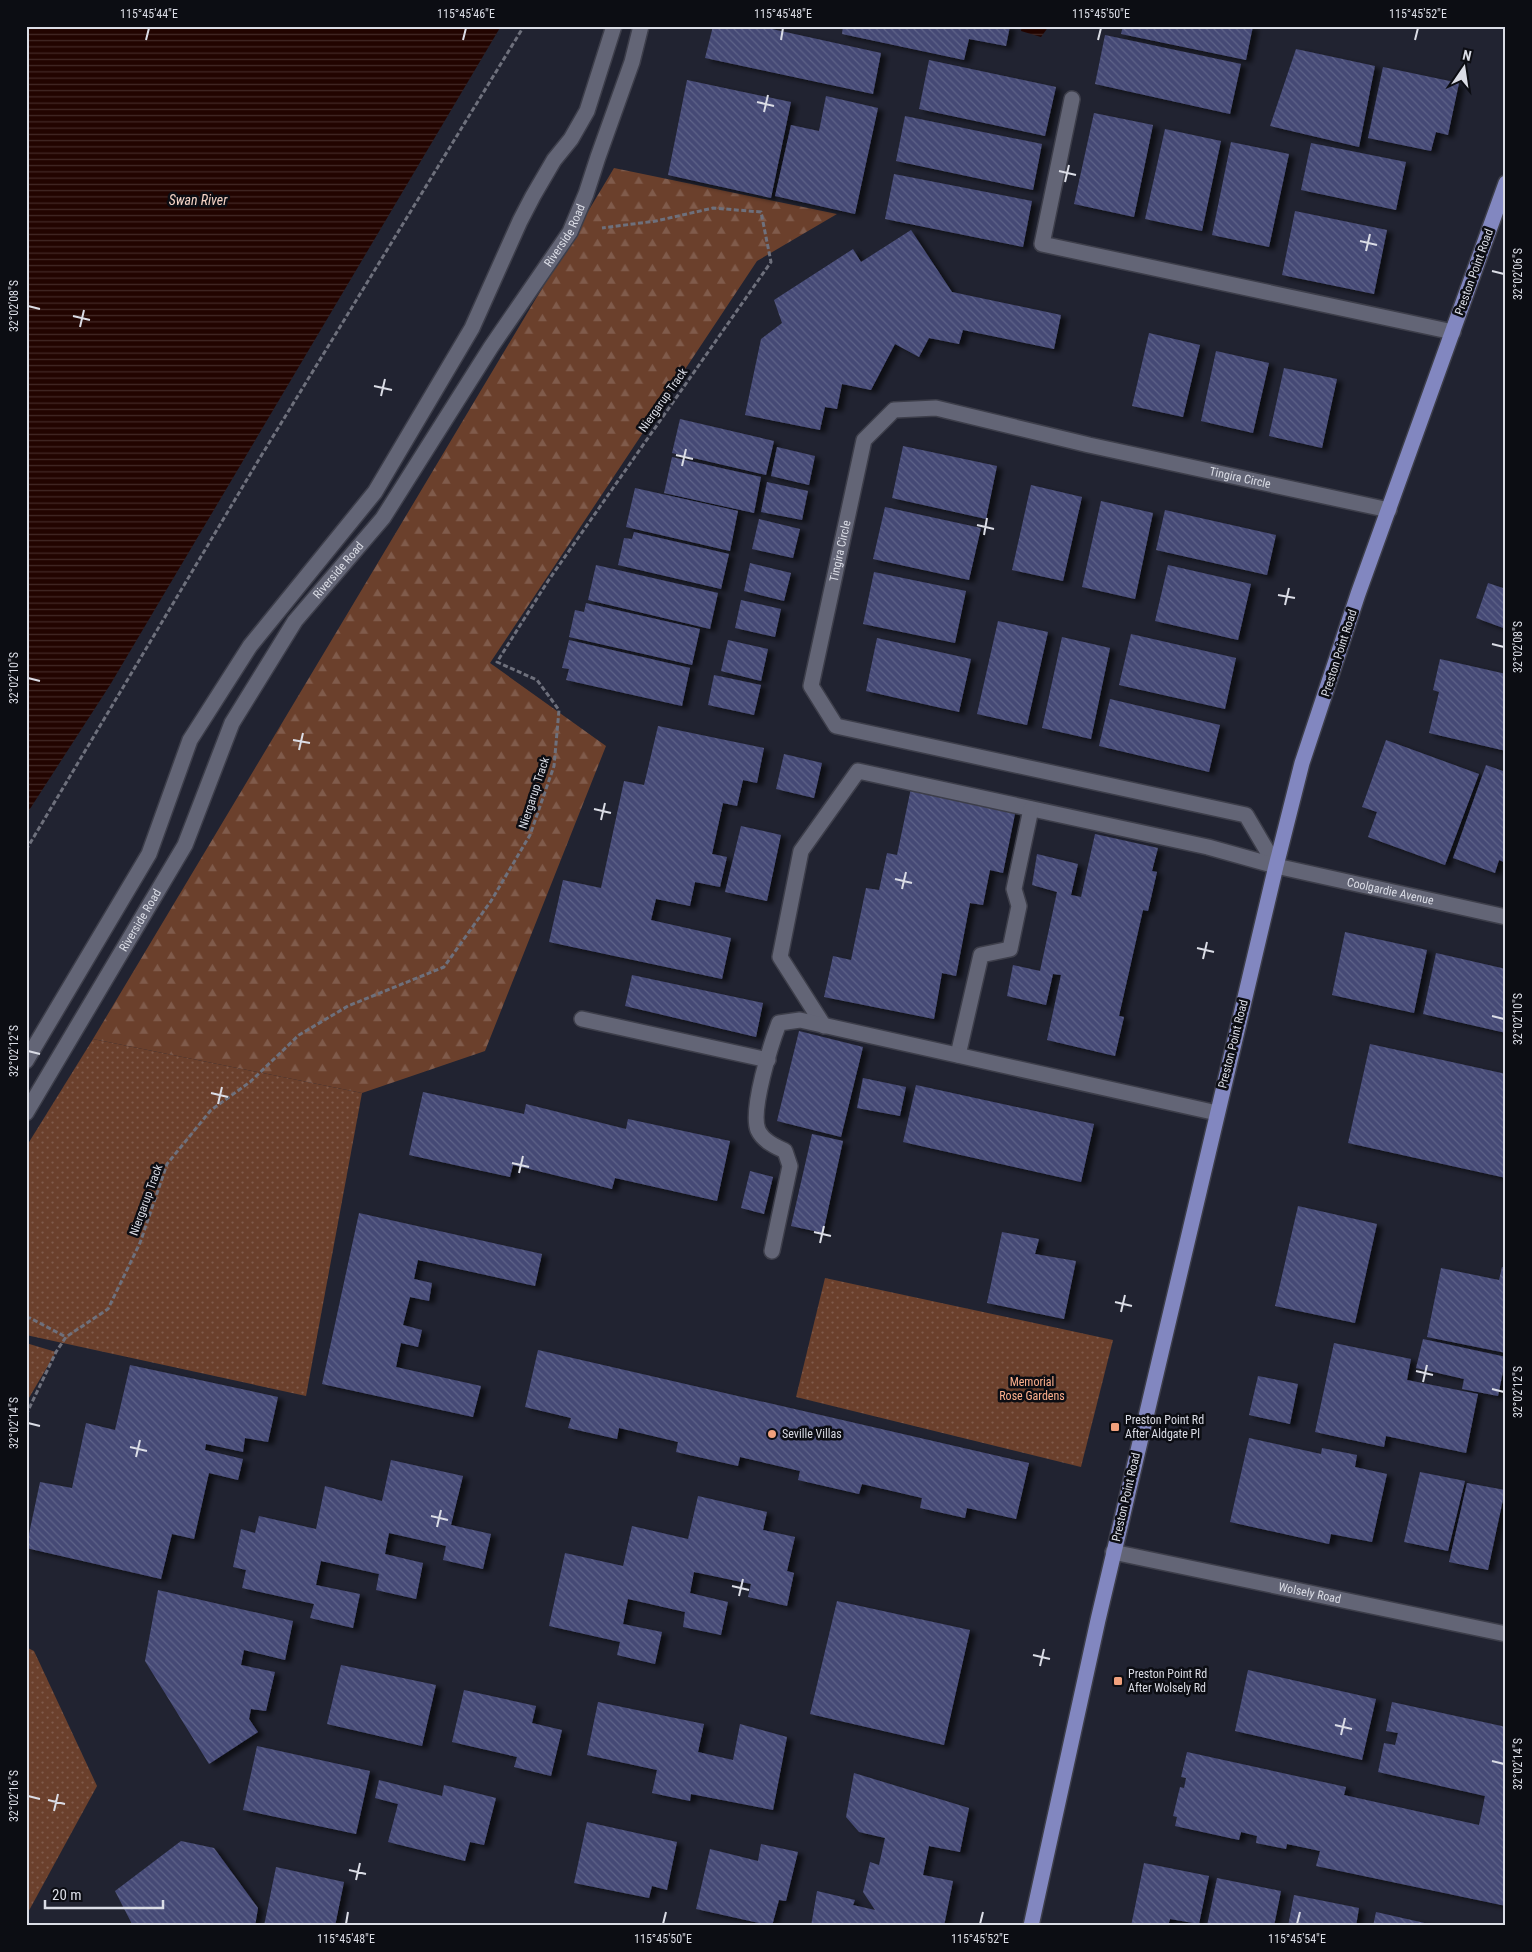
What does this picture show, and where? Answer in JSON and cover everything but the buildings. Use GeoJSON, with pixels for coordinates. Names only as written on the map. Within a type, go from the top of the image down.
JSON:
{"type":"FeatureCollection","features":[{"type":"Feature","properties":{"kind":"main road","name":"Preston Point Road"},"geometry":{"type":"LineString","coordinates":[[1032,1926],[1113,1552],[1302,763],[1358,594],[1506,182]]}},
{"type":"Feature","properties":{"kind":"street","name":"Riverside Road"},"geometry":{"type":"LineString","coordinates":[[26,1061],[149,854],[190,740],[250,646],[375,492],[472,328],[529,204],[554,160],[571,139],[587,111],[614,26]]}},
{"type":"Feature","properties":{"kind":"street","name":"Riverside Road"},"geometry":{"type":"LineString","coordinates":[[26,1113],[185,845],[232,723],[295,620],[383,518],[491,347],[570,232],[586,194],[632,62],[641,26]]}},
{"type":"Feature","properties":{"kind":"street"},"geometry":{"type":"LineString","coordinates":[[1072,99],[1042,244],[1453,332]]}},
{"type":"Feature","properties":{"kind":"street","name":"Tingira Circle"},"geometry":{"type":"LineString","coordinates":[[1276,866],[1246,815],[836,726],[811,686],[864,440],[894,410],[936,408],[1099,447],[1389,510]]}},
{"type":"Feature","properties":{"kind":"street","name":"Coolgardie Avenue"},"geometry":{"type":"LineString","coordinates":[[824,1026],[780,956],[801,851],[858,771],[1208,847],[1276,866],[1506,917]]}},
{"type":"Feature","properties":{"kind":"street"},"geometry":{"type":"LineString","coordinates":[[958,1055],[981,955],[1010,949],[1019,906],[1014,888],[1031,809]]}},
{"type":"Feature","properties":{"kind":"street"},"geometry":{"type":"LineString","coordinates":[[582,1019],[768,1060]]}},
{"type":"Feature","properties":{"kind":"street"},"geometry":{"type":"LineString","coordinates":[[772,1251],[790,1166],[785,1151],[768,1143],[758,1129],[757,1105],[779,1023],[800,1020],[1217,1113]]}},
{"type":"Feature","properties":{"kind":"street","name":"Wolsely Road"},"geometry":{"type":"LineString","coordinates":[[1113,1552],[1506,1634]]}},
{"type":"Feature","properties":{"kind":"path"},"geometry":{"type":"LineString","coordinates":[[26,850],[263,453],[524,26]]}},
{"type":"Feature","properties":{"kind":"path","name":"Niergarup Track"},"geometry":{"type":"LineString","coordinates":[[26,1415],[56,1352],[66,1337],[108,1309],[140,1243],[168,1164],[211,1110],[250,1082],[299,1035],[348,1006],[444,967],[491,901],[530,835],[554,766],[559,710],[537,680],[497,662],[548,581],[771,262],[761,212],[713,208],[656,221],[570,232]]}},
{"type":"Feature","properties":{"kind":"path"},"geometry":{"type":"LineString","coordinates":[[26,1318],[30,1318],[66,1337]]}},
{"type":"Feature","properties":{"kind":"green space"},"geometry":{"type":"Polygon","coordinates":[[[614,168],[837,214],[757,261],[490,663],[606,746],[485,1051],[362,1093],[93,1039],[614,168]]]}},
{"type":"Feature","properties":{"kind":"green space"},"geometry":{"type":"Polygon","coordinates":[[[93,1039],[362,1093],[306,1396],[26,1335],[26,1147],[93,1039]]]}},
{"type":"Feature","properties":{"kind":"green space","name":"Memorial Rose Gardens"},"geometry":{"type":"Polygon","coordinates":[[[825,1278],[1113,1340],[1081,1467],[796,1397],[825,1278]]]}},
{"type":"Feature","properties":{"kind":"green space"},"geometry":{"type":"Polygon","coordinates":[[[26,1343],[56,1352],[26,1403],[26,1343]]]}},
{"type":"Feature","properties":{"kind":"green space"},"geometry":{"type":"Polygon","coordinates":[[[26,1647],[34,1651],[97,1786],[26,1916],[26,1647]]]}},
{"type":"Feature","properties":{"kind":"water","name":"Swan River"},"geometry":{"type":"Polygon","coordinates":[[[26,26],[501,26],[110,685],[26,815],[26,26]]]}},
{"type":"Feature","properties":{"kind":"water"},"geometry":{"type":"Polygon","coordinates":[[[1022,26],[1049,26],[1041,37],[1021,31],[1022,26]]]}},
{"type":"Feature","properties":{"kind":"place","name":"Preston Point Rd After Aldgate Pl"},"geometry":{"type":"Point","coordinates":[1115,1427]}},
{"type":"Feature","properties":{"kind":"place","name":"Seville Villas"},"geometry":{"type":"Point","coordinates":[772,1434]}},
{"type":"Feature","properties":{"kind":"place","name":"Preston Point Rd After Wolsely Rd"},"geometry":{"type":"Point","coordinates":[1118,1681]}}]}
